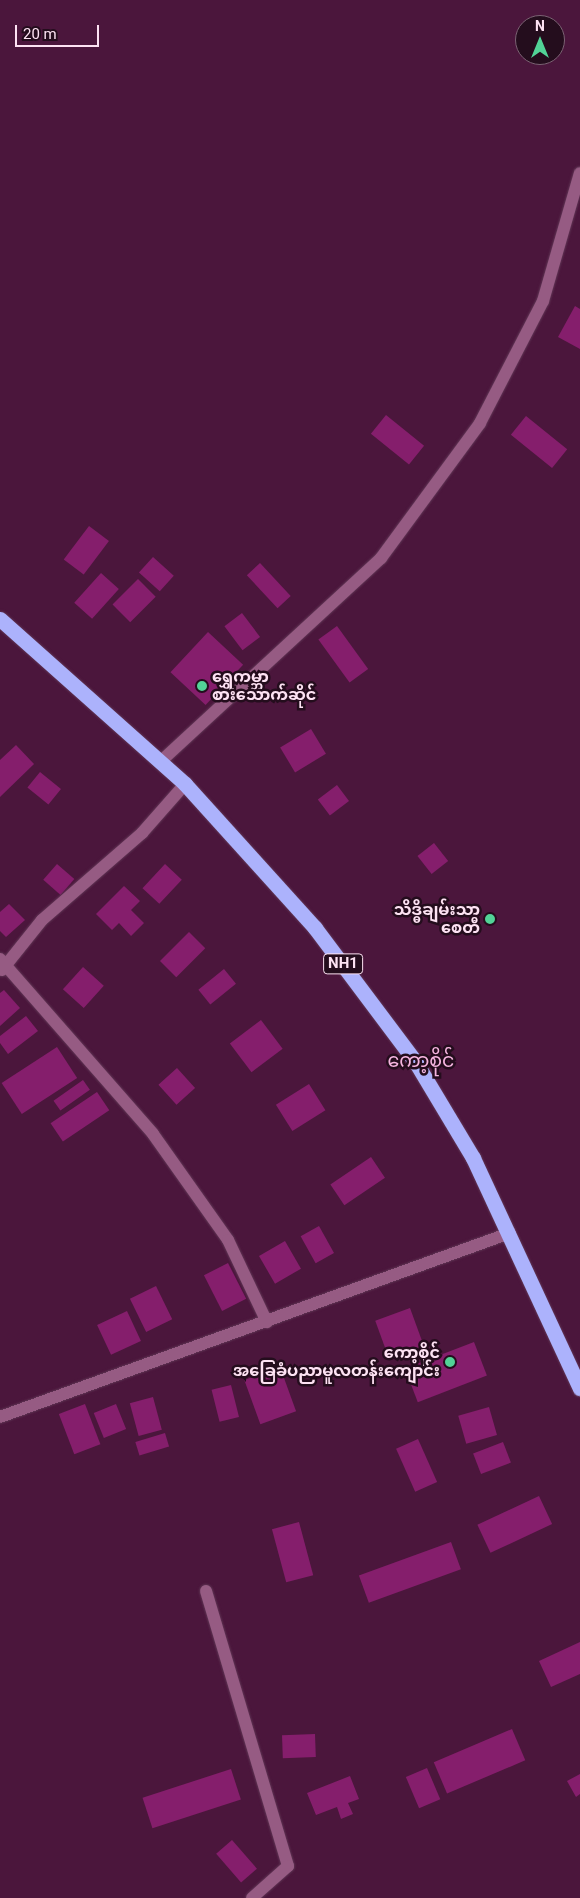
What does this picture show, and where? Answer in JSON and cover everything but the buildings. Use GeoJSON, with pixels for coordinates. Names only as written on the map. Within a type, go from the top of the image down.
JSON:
{"type":"FeatureCollection","features":[{"type":"Feature","properties":{"kind":"highway","name":"NH1"},"geometry":{"type":"LineString","coordinates":[[0,619],[185,784],[315,928],[415,1061],[473,1158],[510,1233],[580,1388]]}},
{"type":"Feature","properties":{"kind":"street"},"geometry":{"type":"LineString","coordinates":[[160,762],[381,558],[480,423],[543,301],[580,173]]}},
{"type":"Feature","properties":{"kind":"street"},"geometry":{"type":"LineString","coordinates":[[185,784],[142,833],[42,920],[2,965],[153,1134],[228,1240],[267,1322]]}},
{"type":"Feature","properties":{"kind":"street"},"geometry":{"type":"LineString","coordinates":[[0,1416],[267,1322],[510,1233]]}},
{"type":"Feature","properties":{"kind":"street"},"geometry":{"type":"LineString","coordinates":[[206,1591],[288,1866],[252,1898]]}},
{"type":"Feature","properties":{"kind":"place","name":"ရွှေကမ္ဘာ စားသောက်ဆိုင်"},"geometry":{"type":"Point","coordinates":[202,686]}},
{"type":"Feature","properties":{"kind":"place","name":"သိဒ္ဓိချမ်းသာ စေတီ"},"geometry":{"type":"Point","coordinates":[490,919]}},
{"type":"Feature","properties":{"kind":"place","name":"ကော့စိုင် အခြေခံပညာမူလတန်းကျောင်း"},"geometry":{"type":"Point","coordinates":[450,1362]}},
{"type":"Feature","properties":{"kind":"district","name":"ကော့စိုင်"},"geometry":{"type":"Point","coordinates":[421,1061]}}]}
